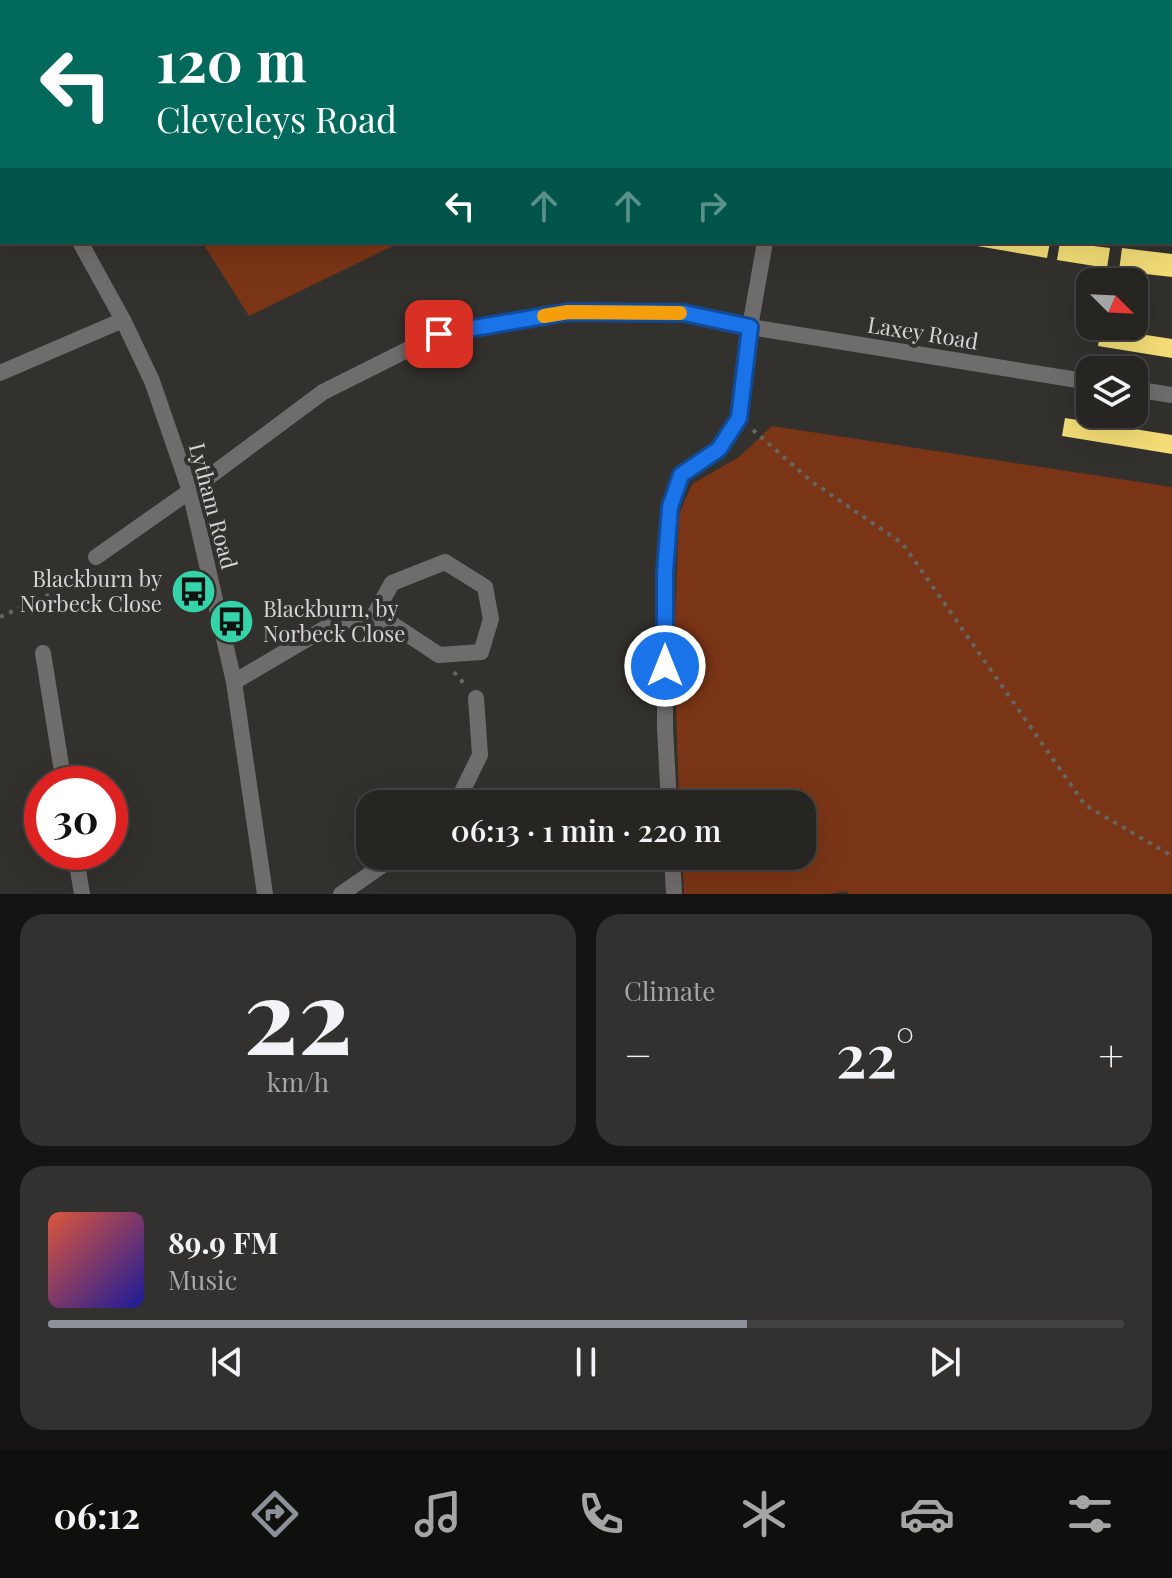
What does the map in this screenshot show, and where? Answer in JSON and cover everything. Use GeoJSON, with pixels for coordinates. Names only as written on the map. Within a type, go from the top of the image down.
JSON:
{"type":"FeatureCollection","features":[{"type":"Feature","properties":{"kind":"street","name":"Lytham Road"},"geometry":{"type":"LineString","coordinates":[[81,244],[152,381],[190,491],[234,682],[265,894]]}},
{"type":"Feature","properties":{"kind":"street"},"geometry":{"type":"LineString","coordinates":[[668,790],[665,573],[670,507],[681,475],[719,449],[739,418],[765,244]]}},
{"type":"Feature","properties":{"kind":"street","name":"Laxey Road"},"geometry":{"type":"LineString","coordinates":[[96,557],[323,392],[439,334],[568,312],[684,313],[750,327],[1076,380]]}},
{"type":"Feature","properties":{"kind":"street"},"geometry":{"type":"LineString","coordinates":[[0,373],[123,320]]}},
{"type":"Feature","properties":{"kind":"street"},"geometry":{"type":"LineString","coordinates":[[1148,391],[1172,395]]}},
{"type":"Feature","properties":{"kind":"street"},"geometry":{"type":"LineString","coordinates":[[234,682],[329,626],[373,617],[389,622],[439,655],[481,652],[491,619],[485,587],[445,562],[392,583],[373,617]]}},
{"type":"Feature","properties":{"kind":"street"},"geometry":{"type":"LineString","coordinates":[[43,653],[61,766]]}},
{"type":"Feature","properties":{"kind":"street"},"geometry":{"type":"LineString","coordinates":[[463,790],[480,755],[476,698]]}},
{"type":"Feature","properties":{"kind":"street"},"geometry":{"type":"LineString","coordinates":[[78,870],[82,894]]}},
{"type":"Feature","properties":{"kind":"street"},"geometry":{"type":"LineString","coordinates":[[341,894],[376,870]]}},
{"type":"Feature","properties":{"kind":"street"},"geometry":{"type":"LineString","coordinates":[[673,870],[674,894]]}},
{"type":"Feature","properties":{"kind":"path"},"geometry":{"type":"LineString","coordinates":[[739,418],[811,481],[903,544],[1085,805],[1172,856]]}},
{"type":"Feature","properties":{"kind":"path"},"geometry":{"type":"LineString","coordinates":[[0,617],[92,575],[96,557]]}},
{"type":"Feature","properties":{"kind":"path"},"geometry":{"type":"LineString","coordinates":[[439,655],[476,698]]}},
{"type":"Feature","properties":{"kind":"shaded area"},"geometry":{"type":"Polygon","coordinates":[[[203,244],[397,244],[249,316],[203,244]]]}},
{"type":"Feature","properties":{"kind":"shaded area"},"geometry":{"type":"Polygon","coordinates":[[[772,426],[1172,487],[1172,894],[848,894],[847,891],[828,894],[684,894],[683,870],[816,870],[816,790],[679,790],[674,644],[679,514],[692,484],[739,457],[772,426]]]}},
{"type":"Feature","properties":{"kind":"building"},"geometry":{"type":"Polygon","coordinates":[[[966,244],[1050,244],[1047,258],[966,244]]]}},
{"type":"Feature","properties":{"kind":"building"},"geometry":{"type":"Polygon","coordinates":[[[1060,244],[1110,248],[1107,268],[1057,260],[1060,244]]]}},
{"type":"Feature","properties":{"kind":"building"},"geometry":{"type":"Polygon","coordinates":[[[1122,248],[1172,254],[1172,277],[1148,274],[1148,268],[1119,268],[1122,248]]]}},
{"type":"Feature","properties":{"kind":"building"},"geometry":{"type":"Polygon","coordinates":[[[1148,335],[1172,339],[1172,358],[1098,346],[1099,340],[1148,340],[1148,335]]]}},
{"type":"Feature","properties":{"kind":"building"},"geometry":{"type":"Polygon","coordinates":[[[1065,418],[1076,420],[1076,428],[1128,428],[1172,435],[1172,454],[1062,436],[1065,418]]]}},
{"type":"Feature","properties":{"kind":"slow traffic"},"geometry":{"type":"LineString","coordinates":[[544,316],[568,312],[680,313]]}},
{"type":"Feature","properties":{"kind":"place","name":"Blackburn by Norbeck Close"},"geometry":{"type":"Point","coordinates":[193,592]}},
{"type":"Feature","properties":{"kind":"place","name":"Blackburn, by Norbeck Close"},"geometry":{"type":"Point","coordinates":[232,622]}},
{"type":"Feature","properties":{"kind":"route"},"geometry":{"type":"LineString","coordinates":[[439,334],[568,312],[684,313],[750,327],[739,418],[719,449],[681,475],[670,507],[665,573],[665,666]]}}]}
